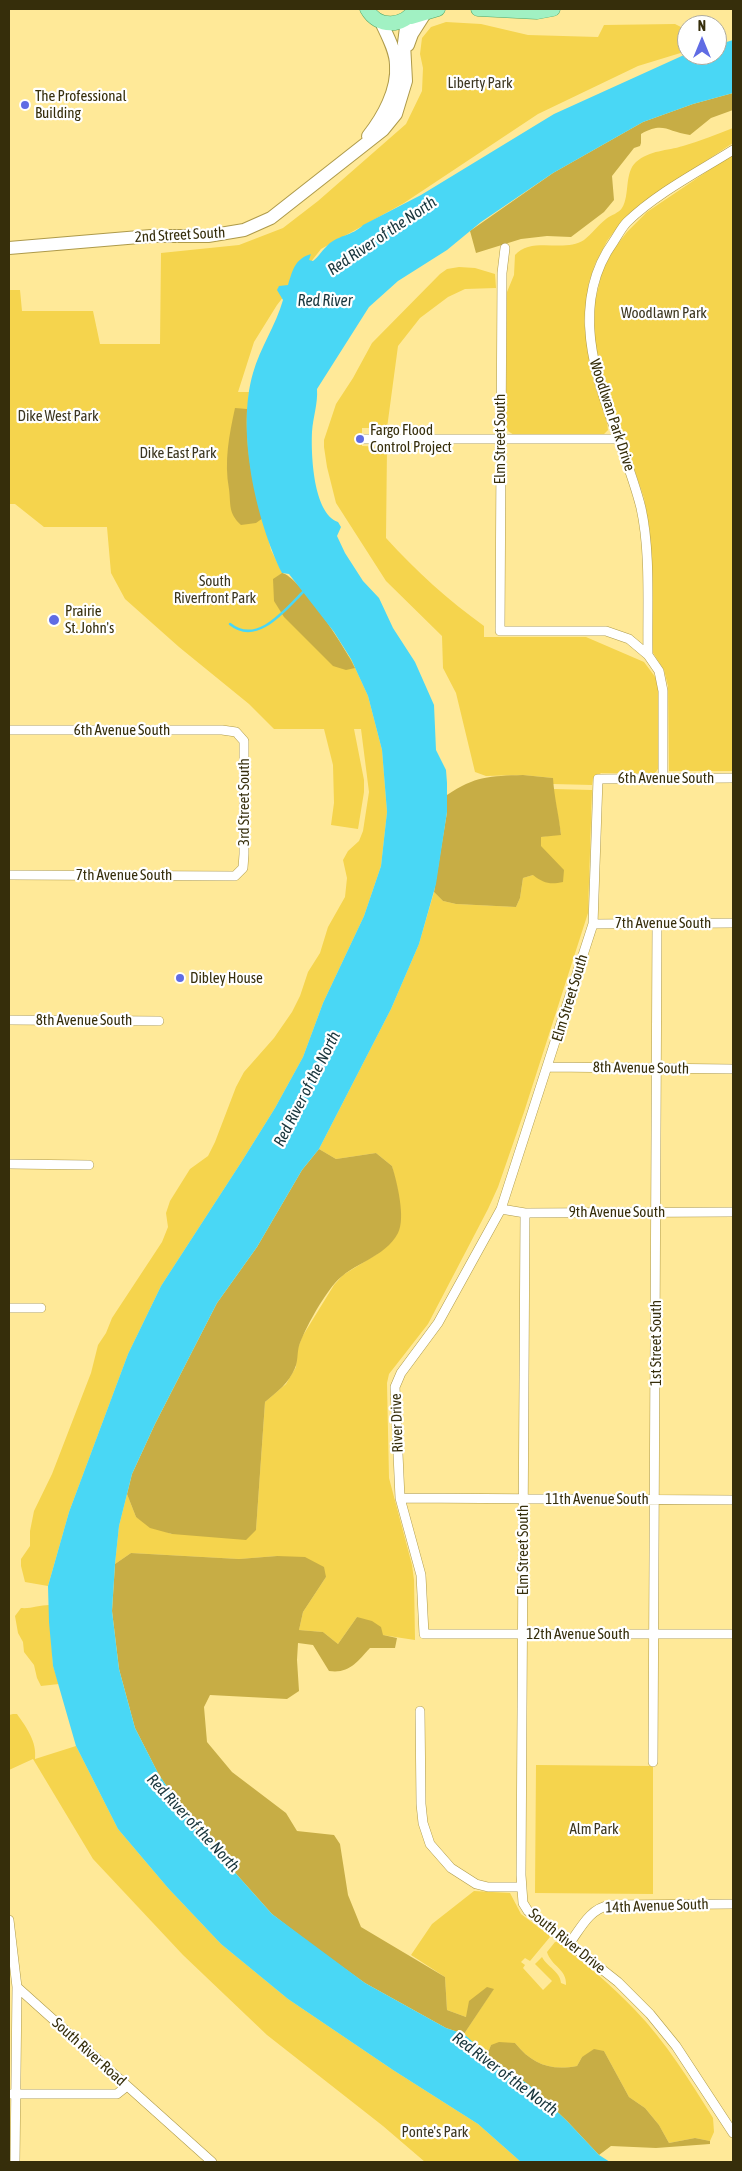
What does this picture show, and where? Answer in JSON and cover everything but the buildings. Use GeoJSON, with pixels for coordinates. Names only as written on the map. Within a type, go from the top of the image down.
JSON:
{"type":"FeatureCollection","features":[{"type":"Feature","properties":{"kind":"main road"},"geometry":{"type":"LineString","coordinates":[[478,9],[537,12],[553,9]]}},
{"type":"Feature","properties":{"kind":"main road"},"geometry":{"type":"LineString","coordinates":[[366,10],[381,22],[391,24],[419,13]]}},
{"type":"Feature","properties":{"kind":"street","name":"2nd Street South"},"geometry":{"type":"LineString","coordinates":[[9,248],[151,236],[208,236],[244,230],[271,218],[383,130],[396,114],[406,81],[404,42],[419,13]]}},
{"type":"Feature","properties":{"kind":"street"},"geometry":{"type":"LineString","coordinates":[[405,60],[419,13]]}},
{"type":"Feature","properties":{"kind":"street","name":"2nd Street South"},"geometry":{"type":"LineString","coordinates":[[355,151],[376,126],[395,87],[397,64],[381,22]]}},
{"type":"Feature","properties":{"kind":"street","name":"Woodlwan Park Drive"},"geometry":{"type":"LineString","coordinates":[[648,655],[646,540],[641,509],[590,348],[592,290],[598,267],[626,223],[658,198],[733,150]]}},
{"type":"Feature","properties":{"kind":"street","name":"Elm Street South"},"geometry":{"type":"LineString","coordinates":[[505,248],[502,273],[500,631],[606,631],[629,639],[648,655]]}},
{"type":"Feature","properties":{"kind":"street"},"geometry":{"type":"LineString","coordinates":[[364,439],[619,440]]}},
{"type":"Feature","properties":{"kind":"street"},"geometry":{"type":"LineString","coordinates":[[648,655],[659,671],[663,691],[663,778]]}},
{"type":"Feature","properties":{"kind":"street","name":"6th Avenue South"},"geometry":{"type":"LineString","coordinates":[[9,730],[202,730],[236,732]]}},
{"type":"Feature","properties":{"kind":"street","name":"3rd Street South"},"geometry":{"type":"LineString","coordinates":[[236,732],[244,741],[244,854],[243,868],[238,873]]}},
{"type":"Feature","properties":{"kind":"street","name":"6th Avenue South"},"geometry":{"type":"LineString","coordinates":[[598,779],[733,778]]}},
{"type":"Feature","properties":{"kind":"street","name":"Elm Street South"},"geometry":{"type":"LineString","coordinates":[[501,1209],[593,924],[598,779]]}},
{"type":"Feature","properties":{"kind":"street","name":"7th Avenue South"},"geometry":{"type":"LineString","coordinates":[[9,875],[235,876],[238,873]]}},
{"type":"Feature","properties":{"kind":"street","name":"7th Avenue South"},"geometry":{"type":"LineString","coordinates":[[593,924],[733,923]]}},
{"type":"Feature","properties":{"kind":"street","name":"1st Street South"},"geometry":{"type":"LineString","coordinates":[[653,1762],[657,924]]}},
{"type":"Feature","properties":{"kind":"street","name":"8th Avenue South"},"geometry":{"type":"LineString","coordinates":[[9,1020],[159,1021]]}},
{"type":"Feature","properties":{"kind":"street","name":"8th Avenue South"},"geometry":{"type":"LineString","coordinates":[[548,1067],[733,1069]]}},
{"type":"Feature","properties":{"kind":"street"},"geometry":{"type":"LineString","coordinates":[[9,1164],[89,1165]]}},
{"type":"Feature","properties":{"kind":"street","name":"9th Avenue South"},"geometry":{"type":"LineString","coordinates":[[501,1209],[525,1213],[733,1212]]}},
{"type":"Feature","properties":{"kind":"street","name":"River Drive"},"geometry":{"type":"LineString","coordinates":[[424,1634],[421,1575],[400,1498],[396,1380],[438,1323],[501,1209]]}},
{"type":"Feature","properties":{"kind":"street","name":"Elm Street South"},"geometry":{"type":"LineString","coordinates":[[521,1887],[525,1213]]}},
{"type":"Feature","properties":{"kind":"street"},"geometry":{"type":"LineString","coordinates":[[9,1308],[41,1308]]}},
{"type":"Feature","properties":{"kind":"street","name":"11th Avenue South"},"geometry":{"type":"LineString","coordinates":[[400,1498],[733,1500]]}},
{"type":"Feature","properties":{"kind":"street","name":"12th Avenue South"},"geometry":{"type":"LineString","coordinates":[[424,1634],[733,1634]]}},
{"type":"Feature","properties":{"kind":"street"},"geometry":{"type":"LineString","coordinates":[[420,1711],[421,1804],[423,1823],[430,1844],[451,1868],[476,1884],[488,1887],[521,1887]]}},
{"type":"Feature","properties":{"kind":"street","name":"South River Drive"},"geometry":{"type":"LineString","coordinates":[[521,1887],[523,1904],[528,1911],[618,1982],[650,2014],[676,2046],[733,2133]]}},
{"type":"Feature","properties":{"kind":"street","name":"14th Avenue South"},"geometry":{"type":"LineString","coordinates":[[569,1944],[592,1913],[599,1907],[610,1905],[733,1904]]}},
{"type":"Feature","properties":{"kind":"street"},"geometry":{"type":"LineString","coordinates":[[9,1920],[12,1973],[17,1987],[12,2094],[15,2162]]}},
{"type":"Feature","properties":{"kind":"street","name":"South River Road"},"geometry":{"type":"LineString","coordinates":[[17,1987],[212,2162]]}},
{"type":"Feature","properties":{"kind":"street"},"geometry":{"type":"LineString","coordinates":[[12,2094],[117,2094],[127,2086]]}},
{"type":"Feature","properties":{"kind":"green space"},"geometry":{"type":"Polygon","coordinates":[[[446,22],[481,24],[528,35],[598,37],[604,25],[675,24],[677,25],[677,54],[638,66],[538,114],[404,203],[321,249],[277,305],[254,342],[238,392],[249,392],[247,415],[263,518],[271,550],[282,572],[351,659],[368,696],[382,750],[387,812],[381,866],[364,916],[323,1003],[303,1057],[275,1108],[161,1286],[128,1354],[69,1512],[48,1586],[25,1582],[21,1559],[30,1546],[30,1531],[34,1511],[52,1474],[91,1373],[98,1345],[106,1333],[112,1318],[162,1242],[168,1227],[166,1213],[170,1201],[190,1169],[208,1156],[244,1072],[274,1038],[292,1012],[300,996],[308,972],[320,953],[328,927],[345,897],[347,878],[343,860],[348,851],[359,841],[363,831],[369,792],[361,729],[354,729],[364,780],[358,829],[331,825],[334,803],[333,765],[324,729],[274,729],[249,704],[179,647],[125,599],[111,573],[107,527],[44,527],[15,504],[9,504],[9,290],[20,290],[22,311],[93,311],[100,344],[160,344],[161,253],[239,245],[283,228],[318,201],[406,124],[422,91],[423,68],[420,54],[422,38],[431,27],[446,22]]]}},
{"type":"Feature","properties":{"kind":"green space"},"geometry":{"type":"Polygon","coordinates":[[[733,128],[733,143],[642,203],[622,221],[607,241],[595,264],[589,282],[584,321],[591,372],[606,414],[608,430],[603,435],[514,435],[508,431],[506,426],[507,292],[514,275],[515,255],[522,249],[530,246],[576,244],[584,240],[603,221],[622,208],[626,197],[630,172],[632,167],[641,158],[653,153],[677,148],[733,128]]]}},
{"type":"Feature","properties":{"kind":"green space","name":"Woodlawn Park"},"geometry":{"type":"Polygon","coordinates":[[[733,154],[733,771],[669,771],[668,686],[664,670],[650,648],[650,532],[644,498],[594,349],[595,302],[602,272],[613,250],[627,232],[647,212],[733,154]]]}},
{"type":"Feature","properties":{"kind":"green space"},"geometry":{"type":"Polygon","coordinates":[[[459,267],[475,268],[495,274],[496,288],[465,289],[448,297],[420,318],[398,346],[387,428],[362,428],[362,446],[387,447],[386,538],[433,585],[484,626],[484,637],[586,637],[644,662],[656,678],[659,688],[658,769],[655,773],[601,773],[593,779],[592,785],[553,784],[553,778],[523,775],[486,776],[475,772],[456,693],[443,668],[442,636],[386,581],[336,503],[327,467],[324,440],[336,404],[372,343],[440,274],[447,269],[459,267]]]}},
{"type":"Feature","properties":{"kind":"green space"},"geometry":{"type":"Polygon","coordinates":[[[553,789],[592,790],[588,913],[498,1187],[428,1324],[389,1374],[387,1383],[389,1478],[412,1565],[415,1640],[382,1635],[357,1617],[338,1644],[323,1632],[299,1630],[303,1612],[326,1577],[277,1556],[239,1559],[131,1553],[115,1564],[119,1526],[127,1494],[136,1517],[171,1534],[256,1530],[265,1402],[286,1384],[296,1367],[297,1351],[302,1337],[334,1285],[343,1275],[377,1254],[398,1192],[392,1166],[376,1153],[336,1159],[319,1149],[391,1009],[419,944],[434,892],[443,901],[456,904],[516,907],[520,898],[523,878],[533,875],[541,837],[561,834],[553,789]]]}},
{"type":"Feature","properties":{"kind":"green space"},"geometry":{"type":"Polygon","coordinates":[[[49,1605],[53,1666],[59,1684],[41,1686],[34,1665],[24,1652],[15,1616],[21,1608],[49,1605]]]}},
{"type":"Feature","properties":{"kind":"green space","name":"Ponte's Park"},"geometry":{"type":"Polygon","coordinates":[[[17,1714],[31,1735],[35,1759],[76,1746],[118,1829],[168,1888],[221,1944],[288,1999],[393,2070],[478,2124],[521,2162],[425,2162],[383,2126],[267,2035],[183,1955],[93,1859],[33,1759],[9,1770],[9,1715],[17,1714]]]}},
{"type":"Feature","properties":{"kind":"green space","name":"Alm Park"},"geometry":{"type":"Polygon","coordinates":[[[536,1765],[653,1766],[653,1894],[535,1893],[536,1765]]]}},
{"type":"Feature","properties":{"kind":"green space"},"geometry":{"type":"Polygon","coordinates":[[[474,1891],[510,1893],[521,1914],[549,1935],[550,1937],[530,1961],[525,1958],[521,1962],[525,1965],[523,1968],[543,1990],[552,1981],[535,1964],[542,1957],[556,1972],[561,1983],[566,1985],[564,1975],[547,1952],[555,1942],[558,1942],[598,1975],[635,2010],[667,2048],[713,2118],[714,2132],[710,2141],[695,2138],[669,2143],[659,2125],[645,2108],[629,2097],[604,2051],[582,2057],[577,2066],[558,2067],[535,2061],[515,2043],[491,2045],[487,2055],[464,2034],[493,1990],[466,2017],[447,2010],[445,1977],[411,1955],[432,1924],[474,1891]]]}},
{"type":"Feature","properties":{"kind":"shaded area"},"geometry":{"type":"Polygon","coordinates":[[[733,93],[733,110],[711,118],[690,135],[666,128],[655,128],[641,134],[640,146],[634,148],[612,176],[614,200],[604,212],[571,237],[547,236],[521,239],[476,253],[470,231],[553,173],[643,122],[693,104],[733,93]]]}},
{"type":"Feature","properties":{"kind":"shaded area"},"geometry":{"type":"Polygon","coordinates":[[[235,408],[247,409],[247,437],[250,464],[263,518],[256,523],[241,525],[234,517],[231,508],[227,468],[229,439],[235,408]]]}},
{"type":"Feature","properties":{"kind":"shaded area"},"geometry":{"type":"Polygon","coordinates":[[[282,573],[290,577],[322,615],[355,668],[346,670],[333,666],[284,617],[274,601],[273,579],[282,573]]]}},
{"type":"Feature","properties":{"kind":"shaded area"},"geometry":{"type":"Polygon","coordinates":[[[523,775],[553,778],[561,835],[541,837],[541,846],[564,870],[563,882],[547,883],[533,875],[523,878],[520,898],[516,907],[456,904],[443,901],[434,892],[447,812],[447,795],[466,784],[483,778],[523,775]]]}},
{"type":"Feature","properties":{"kind":"shaded area"},"geometry":{"type":"Polygon","coordinates":[[[319,1149],[336,1159],[376,1153],[392,1166],[401,1209],[398,1233],[385,1249],[350,1270],[330,1289],[305,1331],[298,1349],[296,1366],[292,1373],[282,1387],[265,1402],[256,1530],[246,1540],[172,1534],[150,1528],[136,1517],[127,1494],[132,1474],[155,1424],[217,1303],[257,1247],[302,1170],[319,1149]]]}},
{"type":"Feature","properties":{"kind":"shaded area"},"geometry":{"type":"Polygon","coordinates":[[[131,1553],[239,1559],[277,1556],[305,1557],[324,1567],[326,1577],[303,1612],[299,1630],[323,1632],[338,1644],[357,1617],[372,1621],[381,1627],[383,1635],[397,1638],[395,1648],[370,1648],[352,1666],[342,1671],[329,1671],[313,1645],[298,1643],[299,1691],[287,1699],[210,1695],[204,1707],[207,1742],[232,1772],[286,1813],[297,1831],[334,1835],[340,1844],[348,1895],[361,1927],[445,1977],[447,2010],[466,2017],[469,2001],[487,1987],[494,1989],[464,2034],[446,2028],[365,1983],[317,1949],[272,1914],[197,1830],[159,1775],[135,1728],[119,1669],[112,1611],[115,1564],[131,1553]]]}},
{"type":"Feature","properties":{"kind":"shaded area"},"geometry":{"type":"Polygon","coordinates":[[[499,2042],[515,2043],[535,2061],[558,2067],[577,2066],[582,2057],[594,2049],[604,2051],[629,2097],[645,2108],[659,2125],[669,2143],[695,2138],[710,2141],[710,2144],[656,2148],[611,2146],[599,2155],[529,2085],[487,2055],[491,2045],[499,2042]]]}},
{"type":"Feature","properties":{"kind":"water","name":"Red River"},"geometry":{"type":"Polygon","coordinates":[[[733,40],[733,93],[693,104],[643,122],[553,173],[481,222],[447,250],[398,281],[369,307],[317,389],[312,442],[313,468],[315,482],[323,507],[341,527],[337,536],[345,553],[363,581],[379,598],[393,628],[415,662],[434,705],[436,750],[446,770],[447,783],[447,812],[436,884],[419,944],[391,1009],[319,1149],[302,1170],[257,1247],[217,1303],[155,1424],[132,1474],[119,1526],[115,1564],[112,1611],[119,1669],[135,1728],[159,1775],[197,1830],[272,1914],[365,1983],[446,2028],[464,2034],[492,2059],[529,2085],[599,2155],[610,2162],[521,2162],[478,2124],[393,2070],[288,1999],[221,1944],[168,1888],[118,1829],[76,1746],[53,1666],[48,1586],[69,1512],[128,1354],[161,1286],[275,1108],[303,1057],[323,1003],[364,916],[381,866],[387,812],[382,750],[368,696],[351,659],[334,632],[289,574],[282,573],[264,528],[251,475],[248,448],[248,396],[256,364],[283,300],[277,290],[279,286],[288,285],[293,269],[301,259],[311,254],[309,260],[313,261],[330,243],[421,195],[554,114],[677,58],[677,65],[727,65],[727,42],[733,40]]]}},
{"type":"Feature","properties":{"kind":"waterway"},"geometry":{"type":"LineString","coordinates":[[230,624],[240,630],[250,631],[260,628],[279,616],[303,592]]}},
{"type":"Feature","properties":{"kind":"place","name":"The Professional Building"},"geometry":{"type":"Point","coordinates":[25,105]}},
{"type":"Feature","properties":{"kind":"place","name":"Fargo Flood Control Project"},"geometry":{"type":"Point","coordinates":[360,439]}},
{"type":"Feature","properties":{"kind":"place","name":"Prairie St. John's"},"geometry":{"type":"Point","coordinates":[54,620]}},
{"type":"Feature","properties":{"kind":"place","name":"Dibley House"},"geometry":{"type":"Point","coordinates":[180,978]}},
{"type":"Feature","properties":{"kind":"park label","name":"Liberty Park"},"geometry":{"type":"Point","coordinates":[480,83]}},
{"type":"Feature","properties":{"kind":"park label","name":"Dike West Park"},"geometry":{"type":"Point","coordinates":[58,416]}},
{"type":"Feature","properties":{"kind":"park label","name":"Dike East Park"},"geometry":{"type":"Point","coordinates":[178,453]}},
{"type":"Feature","properties":{"kind":"park label","name":"South Riverfront Park"},"geometry":{"type":"Point","coordinates":[215,590]}},
{"type":"Feature","properties":{"kind":"water label","name":"Red River of the North"},"geometry":{"type":"Point","coordinates":[382,236]}},
{"type":"Feature","properties":{"kind":"water label","name":"Red River of the North"},"geometry":{"type":"Point","coordinates":[307,1089]}},
{"type":"Feature","properties":{"kind":"water label","name":"Red River of the North"},"geometry":{"type":"Point","coordinates":[193,1823]}},
{"type":"Feature","properties":{"kind":"water label","name":"Red River of the North"},"geometry":{"type":"Point","coordinates":[505,2074]}}]}
